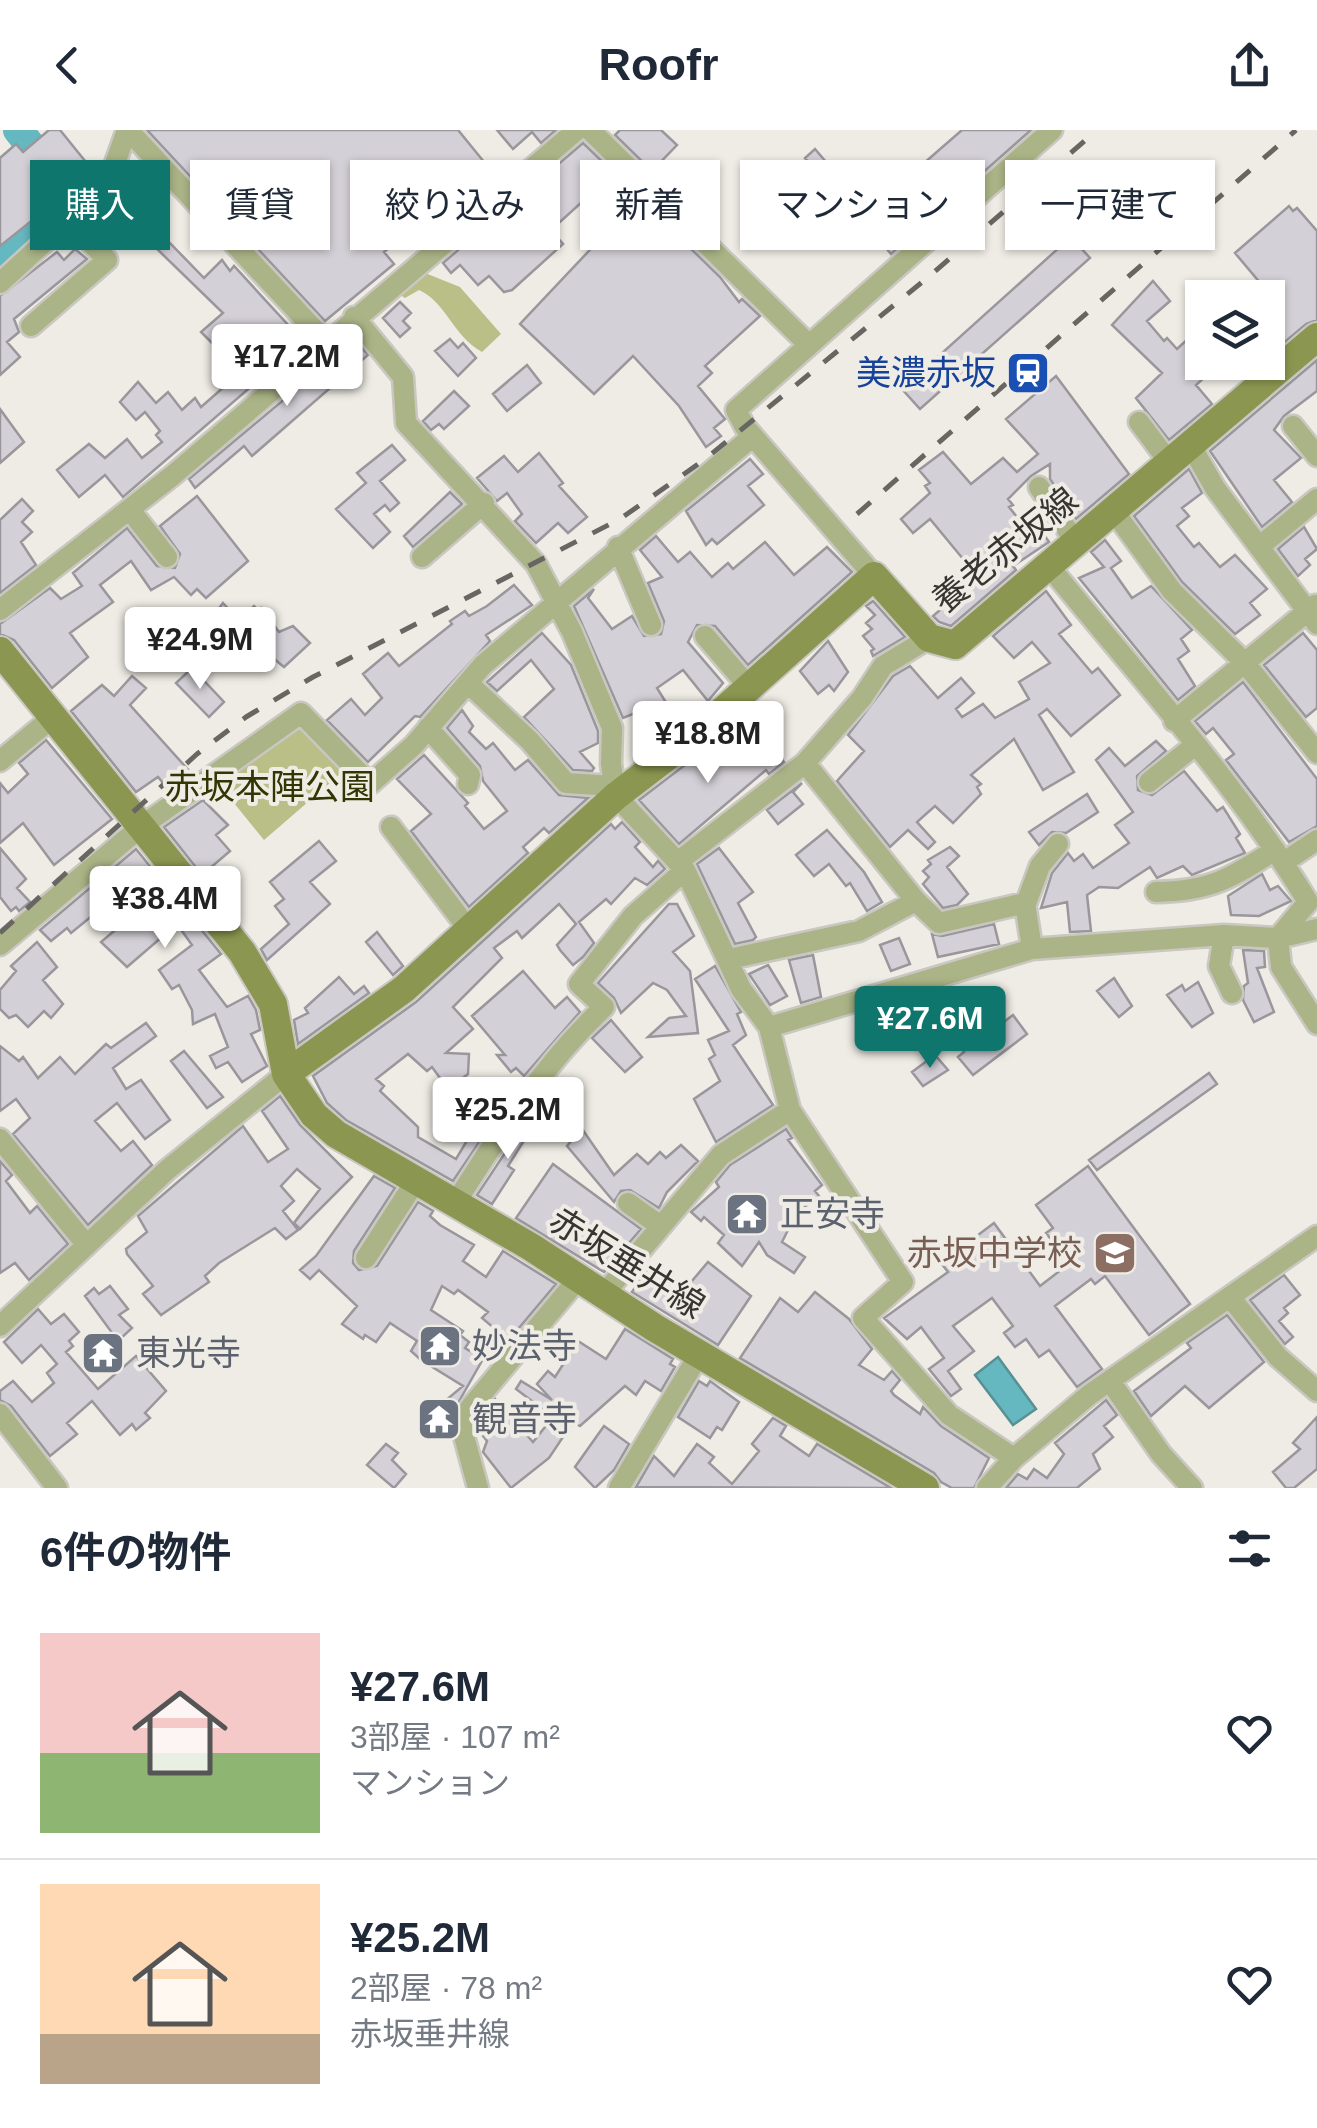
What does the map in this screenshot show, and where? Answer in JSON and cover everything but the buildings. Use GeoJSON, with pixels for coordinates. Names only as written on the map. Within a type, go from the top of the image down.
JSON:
{"type":"FeatureCollection","features":[{"type":"Feature","properties":{"kind":"main road","name":"養老赤坂線"},"geometry":{"type":"LineString","coordinates":[[286,1074],[404,989],[615,791],[749,687],[874,576],[929,638],[955,645],[1317,337]]}},
{"type":"Feature","properties":{"kind":"main road","name":"赤坂垂井線"},"geometry":{"type":"LineString","coordinates":[[0,650],[142,826],[264,987],[279,1028],[286,1074],[314,1116],[415,1182],[456,1202],[924,1488]]}},
{"type":"Feature","properties":{"kind":"street"},"geometry":{"type":"LineString","coordinates":[[116,160],[127,130],[327,343]]}},
{"type":"Feature","properties":{"kind":"street"},"geometry":{"type":"LineString","coordinates":[[0,610],[130,510],[578,130]]}},
{"type":"Feature","properties":{"kind":"street"},"geometry":{"type":"LineString","coordinates":[[590,130],[808,344]]}},
{"type":"Feature","properties":{"kind":"street"},"geometry":{"type":"LineString","coordinates":[[874,576],[752,436],[736,410],[1052,130]]}},
{"type":"Feature","properties":{"kind":"street"},"geometry":{"type":"LineString","coordinates":[[0,283],[37,250]]}},
{"type":"Feature","properties":{"kind":"street"},"geometry":{"type":"LineString","coordinates":[[31,326],[107,260],[98,250]]}},
{"type":"Feature","properties":{"kind":"street"},"geometry":{"type":"LineString","coordinates":[[354,317],[402,378],[406,423],[443,467],[484,503],[536,564],[612,728],[615,791],[682,865],[741,990],[769,1027],[790,1110],[903,1282],[862,1318],[949,1415],[1014,1458]]}},
{"type":"Feature","properties":{"kind":"street"},"geometry":{"type":"LineString","coordinates":[[1140,422],[1180,453],[1215,488],[1314,613],[1174,721]]}},
{"type":"Feature","properties":{"kind":"street"},"geometry":{"type":"LineString","coordinates":[[1293,426],[1317,456]]}},
{"type":"Feature","properties":{"kind":"street"},"geometry":{"type":"LineString","coordinates":[[0,945],[142,826],[301,713],[370,784],[428,728],[482,665],[558,605],[618,547],[752,436]]}},
{"type":"Feature","properties":{"kind":"street"},"geometry":{"type":"LineString","coordinates":[[1039,487],[1076,542]]}},
{"type":"Feature","properties":{"kind":"street"},"geometry":{"type":"LineString","coordinates":[[1259,547],[1317,499]]}},
{"type":"Feature","properties":{"kind":"street"},"geometry":{"type":"LineString","coordinates":[[422,557],[484,503]]}},
{"type":"Feature","properties":{"kind":"street"},"geometry":{"type":"LineString","coordinates":[[130,510],[167,557]]}},
{"type":"Feature","properties":{"kind":"street"},"geometry":{"type":"LineString","coordinates":[[1113,510],[1172,591],[1245,663],[1317,752]]}},
{"type":"Feature","properties":{"kind":"street"},"geometry":{"type":"LineString","coordinates":[[618,547],[651,625]]}},
{"type":"Feature","properties":{"kind":"street"},"geometry":{"type":"LineString","coordinates":[[1048,566],[1194,746],[1279,856],[1308,902],[1278,938],[1281,967],[1317,1024]]}},
{"type":"Feature","properties":{"kind":"street"},"geometry":{"type":"LineString","coordinates":[[705,636],[749,687]]}},
{"type":"Feature","properties":{"kind":"street"},"geometry":{"type":"LineString","coordinates":[[456,1202],[516,1106],[560,1048],[604,1007],[580,984],[633,916],[682,865],[805,763],[862,698],[883,666],[929,638]]}},
{"type":"Feature","properties":{"kind":"street"},"geometry":{"type":"LineString","coordinates":[[468,682],[530,742],[566,784],[615,791]]}},
{"type":"Feature","properties":{"kind":"street"},"geometry":{"type":"LineString","coordinates":[[0,760],[53,718]]}},
{"type":"Feature","properties":{"kind":"street"},"geometry":{"type":"LineString","coordinates":[[428,728],[470,775],[468,784]]}},
{"type":"Feature","properties":{"kind":"street"},"geometry":{"type":"LineString","coordinates":[[1149,782],[1194,746]]}},
{"type":"Feature","properties":{"kind":"street"},"geometry":{"type":"LineString","coordinates":[[805,763],[916,901],[939,923],[1025,902],[1026,906]]}},
{"type":"Feature","properties":{"kind":"street"},"geometry":{"type":"LineString","coordinates":[[390,827],[469,930]]}},
{"type":"Feature","properties":{"kind":"street"},"geometry":{"type":"LineString","coordinates":[[1156,892],[1196,892],[1317,840]]}},
{"type":"Feature","properties":{"kind":"street"},"geometry":{"type":"LineString","coordinates":[[1032,949],[1026,906],[1040,866],[1058,844]]}},
{"type":"Feature","properties":{"kind":"street"},"geometry":{"type":"LineString","coordinates":[[728,959],[858,930],[916,901]]}},
{"type":"Feature","properties":{"kind":"street"},"geometry":{"type":"LineString","coordinates":[[769,1027],[1032,949],[1224,935],[1278,938],[1317,929]]}},
{"type":"Feature","properties":{"kind":"street"},"geometry":{"type":"LineString","coordinates":[[1224,935],[1219,966],[1232,993]]}},
{"type":"Feature","properties":{"kind":"street"},"geometry":{"type":"LineString","coordinates":[[0,1326],[85,1243],[286,1074]]}},
{"type":"Feature","properties":{"kind":"street"},"geometry":{"type":"LineString","coordinates":[[604,1294],[658,1225],[721,1156],[790,1110]]}},
{"type":"Feature","properties":{"kind":"street"},"geometry":{"type":"LineString","coordinates":[[0,1139],[85,1243]]}},
{"type":"Feature","properties":{"kind":"street"},"geometry":{"type":"LineString","coordinates":[[366,1258],[415,1182]]}},
{"type":"Feature","properties":{"kind":"street"},"geometry":{"type":"LineString","coordinates":[[628,1203],[658,1225]]}},
{"type":"Feature","properties":{"kind":"street"},"geometry":{"type":"LineString","coordinates":[[987,1488],[1014,1458],[1110,1381],[1317,1236]]}},
{"type":"Feature","properties":{"kind":"street"},"geometry":{"type":"LineString","coordinates":[[458,1488],[475,1480],[464,1436],[470,1408],[578,1279]]}},
{"type":"Feature","properties":{"kind":"street"},"geometry":{"type":"LineString","coordinates":[[1230,1297],[1278,1356],[1317,1391]]}},
{"type":"Feature","properties":{"kind":"street"},"geometry":{"type":"LineString","coordinates":[[620,1487],[700,1352]]}},
{"type":"Feature","properties":{"kind":"street"},"geometry":{"type":"LineString","coordinates":[[1110,1381],[1162,1454],[1192,1488]]}},
{"type":"Feature","properties":{"kind":"street"},"geometry":{"type":"LineString","coordinates":[[0,1414],[57,1488]]}},
{"type":"Feature","properties":{"kind":"green space"},"geometry":{"type":"Polygon","coordinates":[[[415,269],[460,287],[501,334],[482,352],[428,295],[419,290],[405,298],[399,294],[415,269]]]}},
{"type":"Feature","properties":{"kind":"green space","name":"赤坂本陣公園"},"geometry":{"type":"Polygon","coordinates":[[[297,720],[345,770],[264,840],[217,782],[297,720]]]}},
{"type":"Feature","properties":{"kind":"water"},"geometry":{"type":"Polygon","coordinates":[[[998,1357],[1036,1409],[1013,1425],[975,1375],[998,1357]]]}},
{"type":"Feature","properties":{"kind":"waterway"},"geometry":{"type":"LineString","coordinates":[[0,255],[72,197],[18,130]]}},
{"type":"Feature","properties":{"kind":"railway"},"geometry":{"type":"LineString","coordinates":[[0,933],[197,754],[246,717],[313,677],[620,519],[704,460],[932,274],[1097,130]]}},
{"type":"Feature","properties":{"kind":"railway"},"geometry":{"type":"LineString","coordinates":[[857,514],[1296,130]]}},
{"type":"Feature","properties":{"kind":"place","name":"美濃赤坂"},"geometry":{"type":"Point","coordinates":[1028,373]}},
{"type":"Feature","properties":{"kind":"place","name":"正安寺"},"geometry":{"type":"Point","coordinates":[747,1214]}},
{"type":"Feature","properties":{"kind":"place","name":"赤坂中学校"},"geometry":{"type":"Point","coordinates":[1115,1253]}},
{"type":"Feature","properties":{"kind":"place","name":"妙法寺"},"geometry":{"type":"Point","coordinates":[440,1346]}},
{"type":"Feature","properties":{"kind":"place","name":"東光寺"},"geometry":{"type":"Point","coordinates":[103,1353]}},
{"type":"Feature","properties":{"kind":"place","name":"観音寺"},"geometry":{"type":"Point","coordinates":[439,1419]}}]}
